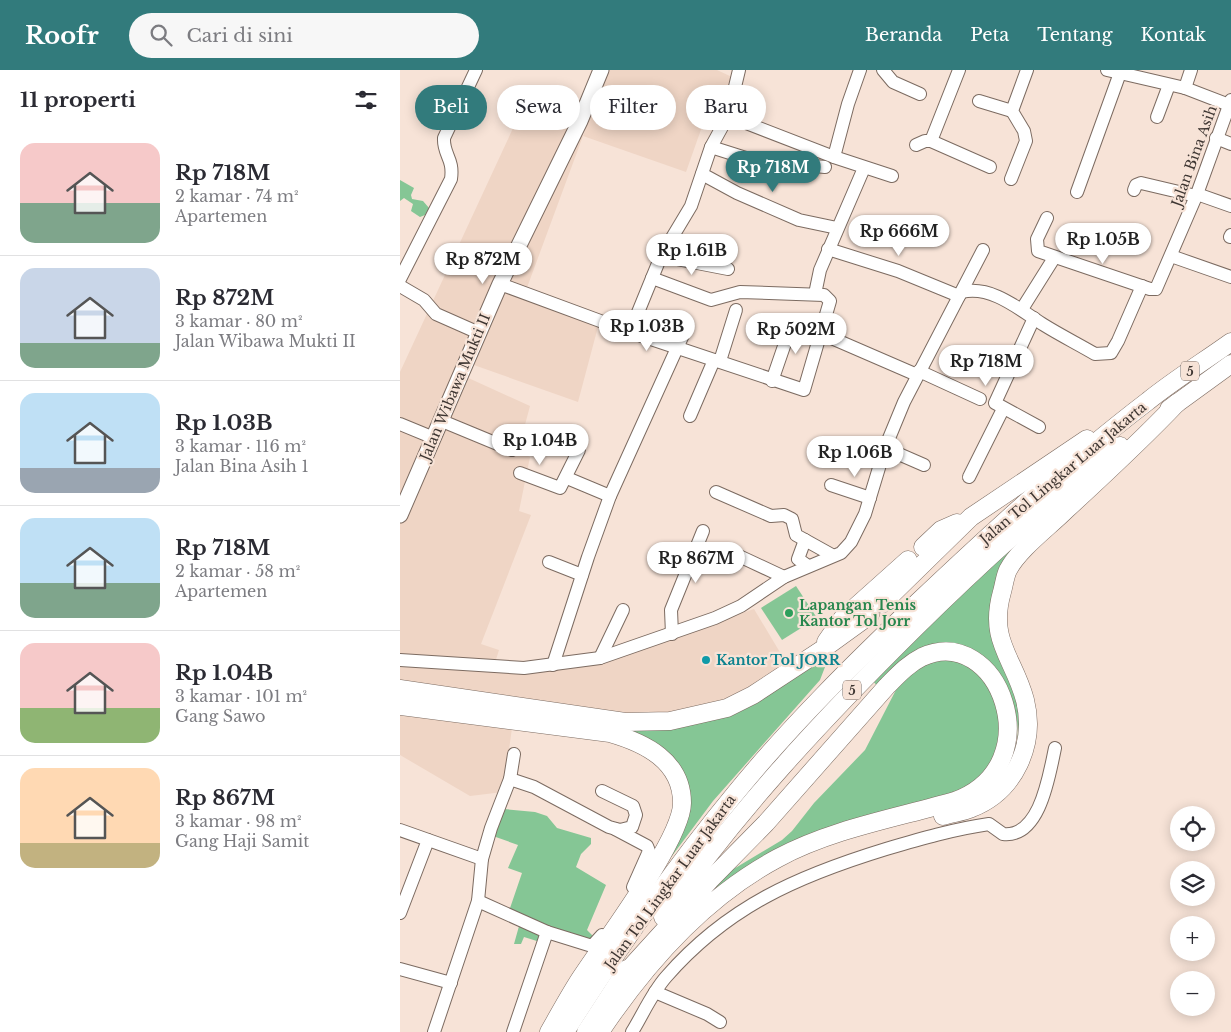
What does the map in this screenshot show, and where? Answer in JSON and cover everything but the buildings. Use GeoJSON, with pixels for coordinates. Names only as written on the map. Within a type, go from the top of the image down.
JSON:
{"type":"FeatureCollection","features":[{"type":"Feature","properties":{"kind":"highway","name":"Jalan Tol Lingkar Luar Jakarta"},"geometry":{"type":"LineString","coordinates":[[565,1032],[660,890],[734,794],[799,721],[871,647],[987,536],[1034,494],[1149,400],[1231,342]]}},
{"type":"Feature","properties":{"kind":"highway","name":"Jalan Tol Lingkar Luar Jakarta"},"geometry":{"type":"LineString","coordinates":[[586,1032],[620,978],[674,901],[746,807],[849,694],[998,549],[1109,455],[1231,364]]}},
{"type":"Feature","properties":{"kind":"highway"},"geometry":{"type":"LineString","coordinates":[[400,689],[625,722],[670,722],[727,708],[753,695],[823,649],[876,609],[971,517],[1065,452],[1149,400]]}},
{"type":"Feature","properties":{"kind":"highway"},"geometry":{"type":"LineString","coordinates":[[608,1032],[645,982],[699,924],[761,879],[800,859],[837,844],[971,808],[995,794],[1012,778],[1021,762],[1028,726],[1024,698],[999,636],[999,604],[1008,570],[1030,544],[1139,443],[1177,403]]}},
{"type":"Feature","properties":{"kind":"highway"},"geometry":{"type":"LineString","coordinates":[[923,547],[941,530],[971,517]]}},
{"type":"Feature","properties":{"kind":"highway"},"geometry":{"type":"LineString","coordinates":[[823,649],[834,628],[842,618],[908,560]]}},
{"type":"Feature","properties":{"kind":"highway"},"geometry":{"type":"LineString","coordinates":[[600,1032],[644,971],[669,944],[695,917],[740,881],[778,858],[812,843],[955,801],[974,793],[988,782],[1004,755],[1008,727],[1002,698],[985,670],[964,656],[945,652],[922,657],[906,668],[887,686],[766,823],[710,880],[620,978]]}},
{"type":"Feature","properties":{"kind":"highway"},"geometry":{"type":"LineString","coordinates":[[400,706],[610,733],[630,739],[654,751],[667,762],[677,779],[682,806],[671,841],[580,979],[549,1032]]}},
{"type":"Feature","properties":{"kind":"main road","name":"Jalan Wibawa Mukti II"},"geometry":{"type":"LineString","coordinates":[[400,515],[500,284],[580,121],[601,70]]}},
{"type":"Feature","properties":{"kind":"street"},"geometry":{"type":"LineString","coordinates":[[400,279],[451,179],[453,167],[443,146],[444,138],[476,70]]}},
{"type":"Feature","properties":{"kind":"street"},"geometry":{"type":"LineString","coordinates":[[735,85],[739,70]]}},
{"type":"Feature","properties":{"kind":"street"},"geometry":{"type":"LineString","coordinates":[[834,157],[848,104],[860,70]]}},
{"type":"Feature","properties":{"kind":"street"},"geometry":{"type":"LineString","coordinates":[[883,70],[893,82],[920,94]]}},
{"type":"Feature","properties":{"kind":"street"},"geometry":{"type":"LineString","coordinates":[[931,141],[959,70]]}},
{"type":"Feature","properties":{"kind":"street"},"geometry":{"type":"LineString","coordinates":[[1012,111],[1027,70]]}},
{"type":"Feature","properties":{"kind":"street"},"geometry":{"type":"LineString","coordinates":[[1185,88],[1192,70]]}},
{"type":"Feature","properties":{"kind":"street"},"geometry":{"type":"LineString","coordinates":[[1077,192],[1113,71],[1185,88],[1230,103]]}},
{"type":"Feature","properties":{"kind":"street"},"geometry":{"type":"LineString","coordinates":[[1157,117],[1169,85]]}},
{"type":"Feature","properties":{"kind":"street"},"geometry":{"type":"LineString","coordinates":[[979,101],[1012,111],[1024,131],[1026,141],[1011,179]]}},
{"type":"Feature","properties":{"kind":"street","name":"Jalan Bina Asih"},"geometry":{"type":"LineString","coordinates":[[1141,291],[1157,288],[1197,195],[1230,103]]}},
{"type":"Feature","properties":{"kind":"street"},"geometry":{"type":"LineString","coordinates":[[630,332],[661,256],[691,206],[711,147],[720,130]]}},
{"type":"Feature","properties":{"kind":"street"},"geometry":{"type":"LineString","coordinates":[[764,130],[864,168],[892,176]]}},
{"type":"Feature","properties":{"kind":"street"},"geometry":{"type":"LineString","coordinates":[[1216,138],[1231,144]]}},
{"type":"Feature","properties":{"kind":"street"},"geometry":{"type":"LineString","coordinates":[[916,145],[925,141],[931,141],[990,167]]}},
{"type":"Feature","properties":{"kind":"street"},"geometry":{"type":"LineString","coordinates":[[711,147],[752,160],[825,167]]}},
{"type":"Feature","properties":{"kind":"street"},"geometry":{"type":"LineString","coordinates":[[815,294],[820,270],[828,249],[864,168]]}},
{"type":"Feature","properties":{"kind":"street"},"geometry":{"type":"LineString","coordinates":[[702,174],[737,193],[799,220],[837,228]]}},
{"type":"Feature","properties":{"kind":"street"},"geometry":{"type":"LineString","coordinates":[[1134,190],[1136,185],[1141,183],[1197,195],[1231,206]]}},
{"type":"Feature","properties":{"kind":"street"},"geometry":{"type":"LineString","coordinates":[[828,249],[898,271],[960,294],[976,291],[988,294],[1022,309],[1096,354],[1111,353],[1141,291],[1080,264],[1059,261],[1036,248],[1037,239],[1047,218]]}},
{"type":"Feature","properties":{"kind":"street"},"geometry":{"type":"LineString","coordinates":[[400,660],[524,668],[553,666],[600,658],[705,623],[741,606],[784,577],[832,555],[841,553],[850,542],[865,514],[885,448],[918,373],[983,250]]}},
{"type":"Feature","properties":{"kind":"street"},"geometry":{"type":"LineString","coordinates":[[661,256],[728,269]]}},
{"type":"Feature","properties":{"kind":"street"},"geometry":{"type":"LineString","coordinates":[[1171,256],[1231,277]]}},
{"type":"Feature","properties":{"kind":"street"},"geometry":{"type":"LineString","coordinates":[[1022,309],[1059,261]]}},
{"type":"Feature","properties":{"kind":"street"},"geometry":{"type":"LineString","coordinates":[[500,284],[630,332],[772,381],[804,390],[830,301],[824,295],[740,292],[711,300],[652,278]]}},
{"type":"Feature","properties":{"kind":"street"},"geometry":{"type":"LineString","coordinates":[[400,286],[424,300],[436,314],[479,333]]}},
{"type":"Feature","properties":{"kind":"street"},"geometry":{"type":"LineString","coordinates":[[690,416],[717,361],[736,310]]}},
{"type":"Feature","properties":{"kind":"street"},"geometry":{"type":"LineString","coordinates":[[1034,318],[995,401],[996,405],[1039,427]]}},
{"type":"Feature","properties":{"kind":"street"},"geometry":{"type":"LineString","coordinates":[[772,381],[793,320]]}},
{"type":"Feature","properties":{"kind":"street"},"geometry":{"type":"LineString","coordinates":[[553,666],[610,496],[679,348],[687,326]]}},
{"type":"Feature","properties":{"kind":"street"},"geometry":{"type":"LineString","coordinates":[[820,333],[980,399]]}},
{"type":"Feature","properties":{"kind":"street"},"geometry":{"type":"LineString","coordinates":[[969,477],[1003,409]]}},
{"type":"Feature","properties":{"kind":"street"},"geometry":{"type":"LineString","coordinates":[[442,421],[512,450]]}},
{"type":"Feature","properties":{"kind":"street"},"geometry":{"type":"LineString","coordinates":[[400,424],[434,438]]}},
{"type":"Feature","properties":{"kind":"street"},"geometry":{"type":"LineString","coordinates":[[838,446],[880,462]]}},
{"type":"Feature","properties":{"kind":"street"},"geometry":{"type":"LineString","coordinates":[[885,448],[924,464]]}},
{"type":"Feature","properties":{"kind":"street"},"geometry":{"type":"LineString","coordinates":[[520,473],[560,488],[567,478],[579,450]]}},
{"type":"Feature","properties":{"kind":"street"},"geometry":{"type":"LineString","coordinates":[[567,478],[610,496]]}},
{"type":"Feature","properties":{"kind":"street"},"geometry":{"type":"LineString","coordinates":[[831,485],[870,498]]}},
{"type":"Feature","properties":{"kind":"street"},"geometry":{"type":"LineString","coordinates":[[716,492],[771,516],[784,515],[792,519],[796,535],[832,555]]}},
{"type":"Feature","properties":{"kind":"street"},"geometry":{"type":"LineString","coordinates":[[672,634],[671,610],[703,531]]}},
{"type":"Feature","properties":{"kind":"street"},"geometry":{"type":"LineString","coordinates":[[805,540],[798,559],[800,563],[808,566]]}},
{"type":"Feature","properties":{"kind":"street"},"geometry":{"type":"LineString","coordinates":[[739,556],[784,577]]}},
{"type":"Feature","properties":{"kind":"street"},"geometry":{"type":"LineString","coordinates":[[549,562],[582,575]]}},
{"type":"Feature","properties":{"kind":"street"},"geometry":{"type":"LineString","coordinates":[[600,658],[624,610]]}},
{"type":"Feature","properties":{"kind":"street"},"geometry":{"type":"LineString","coordinates":[[634,1030],[655,992],[681,961],[722,925],[771,892],[801,878],[867,855],[967,827],[989,824],[1003,834],[1021,830],[1031,823],[1041,801],[1055,748]]}},
{"type":"Feature","properties":{"kind":"street"},"geometry":{"type":"LineString","coordinates":[[434,1032],[478,901],[482,859],[491,828],[510,779],[514,754]]}},
{"type":"Feature","properties":{"kind":"street"},"geometry":{"type":"LineString","coordinates":[[478,901],[547,932],[588,946],[594,945],[630,896],[648,857],[649,851],[647,846],[534,787],[510,779]]}},
{"type":"Feature","properties":{"kind":"street"},"geometry":{"type":"LineString","coordinates":[[602,791],[630,803],[636,810],[636,818],[632,827],[614,829]]}},
{"type":"Feature","properties":{"kind":"street"},"geometry":{"type":"LineString","coordinates":[[400,830],[482,859]]}},
{"type":"Feature","properties":{"kind":"street"},"geometry":{"type":"LineString","coordinates":[[400,913],[428,840]]}},
{"type":"Feature","properties":{"kind":"street"},"geometry":{"type":"LineString","coordinates":[[513,1032],[547,932]]}},
{"type":"Feature","properties":{"kind":"street"},"geometry":{"type":"LineString","coordinates":[[400,969],[451,983]]}},
{"type":"Feature","properties":{"kind":"street"},"geometry":{"type":"LineString","coordinates":[[655,992],[707,1014],[720,1022]]}},
{"type":"Feature","properties":{"kind":"shaded area"},"geometry":{"type":"Polygon","coordinates":[[[608,70],[717,70],[732,77],[729,85],[686,85],[686,130],[701,130],[686,172],[583,136],[590,118],[590,130],[676,130],[676,85],[602,85],[608,70]]]}},
{"type":"Feature","properties":{"kind":"shaded area"},"geometry":{"type":"Polygon","coordinates":[[[512,130],[568,130],[583,136],[525,293],[599,323],[578,402],[471,364],[464,376],[530,406],[518,451],[530,457],[519,511],[531,515],[481,644],[499,650],[493,669],[600,661],[754,609],[787,664],[734,697],[671,717],[515,707],[503,792],[470,796],[400,755],[400,372],[512,130]]]}},
{"type":"Feature","properties":{"kind":"green space"},"geometry":{"type":"Polygon","coordinates":[[[400,180],[414,188],[411,195],[412,199],[423,201],[429,208],[425,215],[420,217],[411,211],[413,204],[404,198],[400,201],[400,180]]]}},
{"type":"Feature","properties":{"kind":"green space"},"geometry":{"type":"Polygon","coordinates":[[[1016,545],[995,597],[1023,705],[1016,762],[994,785],[1011,759],[1016,747],[1018,732],[1012,700],[1003,680],[997,672],[990,667],[965,657],[939,650],[878,687],[873,681],[1011,546],[1016,545]]]}},
{"type":"Feature","properties":{"kind":"green space","name":"Lapangan Tenis Kantor Tol Jorr"},"geometry":{"type":"Polygon","coordinates":[[[796,586],[817,618],[782,640],[761,608],[796,586]]]}},
{"type":"Feature","properties":{"kind":"green space"},"geometry":{"type":"Polygon","coordinates":[[[834,657],[825,667],[820,680],[713,801],[663,868],[686,789],[622,728],[760,699],[811,668],[834,657]]]}},
{"type":"Feature","properties":{"kind":"green space"},"geometry":{"type":"Polygon","coordinates":[[[954,658],[991,680],[1006,744],[976,787],[847,827],[678,920],[717,879],[782,840],[792,831],[814,803],[865,750],[898,686],[922,664],[954,658]]]}},
{"type":"Feature","properties":{"kind":"green space"},"geometry":{"type":"Polygon","coordinates":[[[504,809],[535,812],[547,816],[557,828],[591,838],[591,844],[581,854],[576,867],[606,885],[587,930],[594,937],[588,950],[544,927],[540,942],[524,937],[521,944],[514,944],[521,919],[508,914],[522,873],[508,868],[518,845],[493,836],[504,809]]]}},
{"type":"Feature","properties":{"kind":"place","name":"Lapangan Tenis Kantor Tol Jorr"},"geometry":{"type":"Point","coordinates":[789,613]}},
{"type":"Feature","properties":{"kind":"place","name":"Kantor Tol JORR"},"geometry":{"type":"Point","coordinates":[706,660]}}]}
